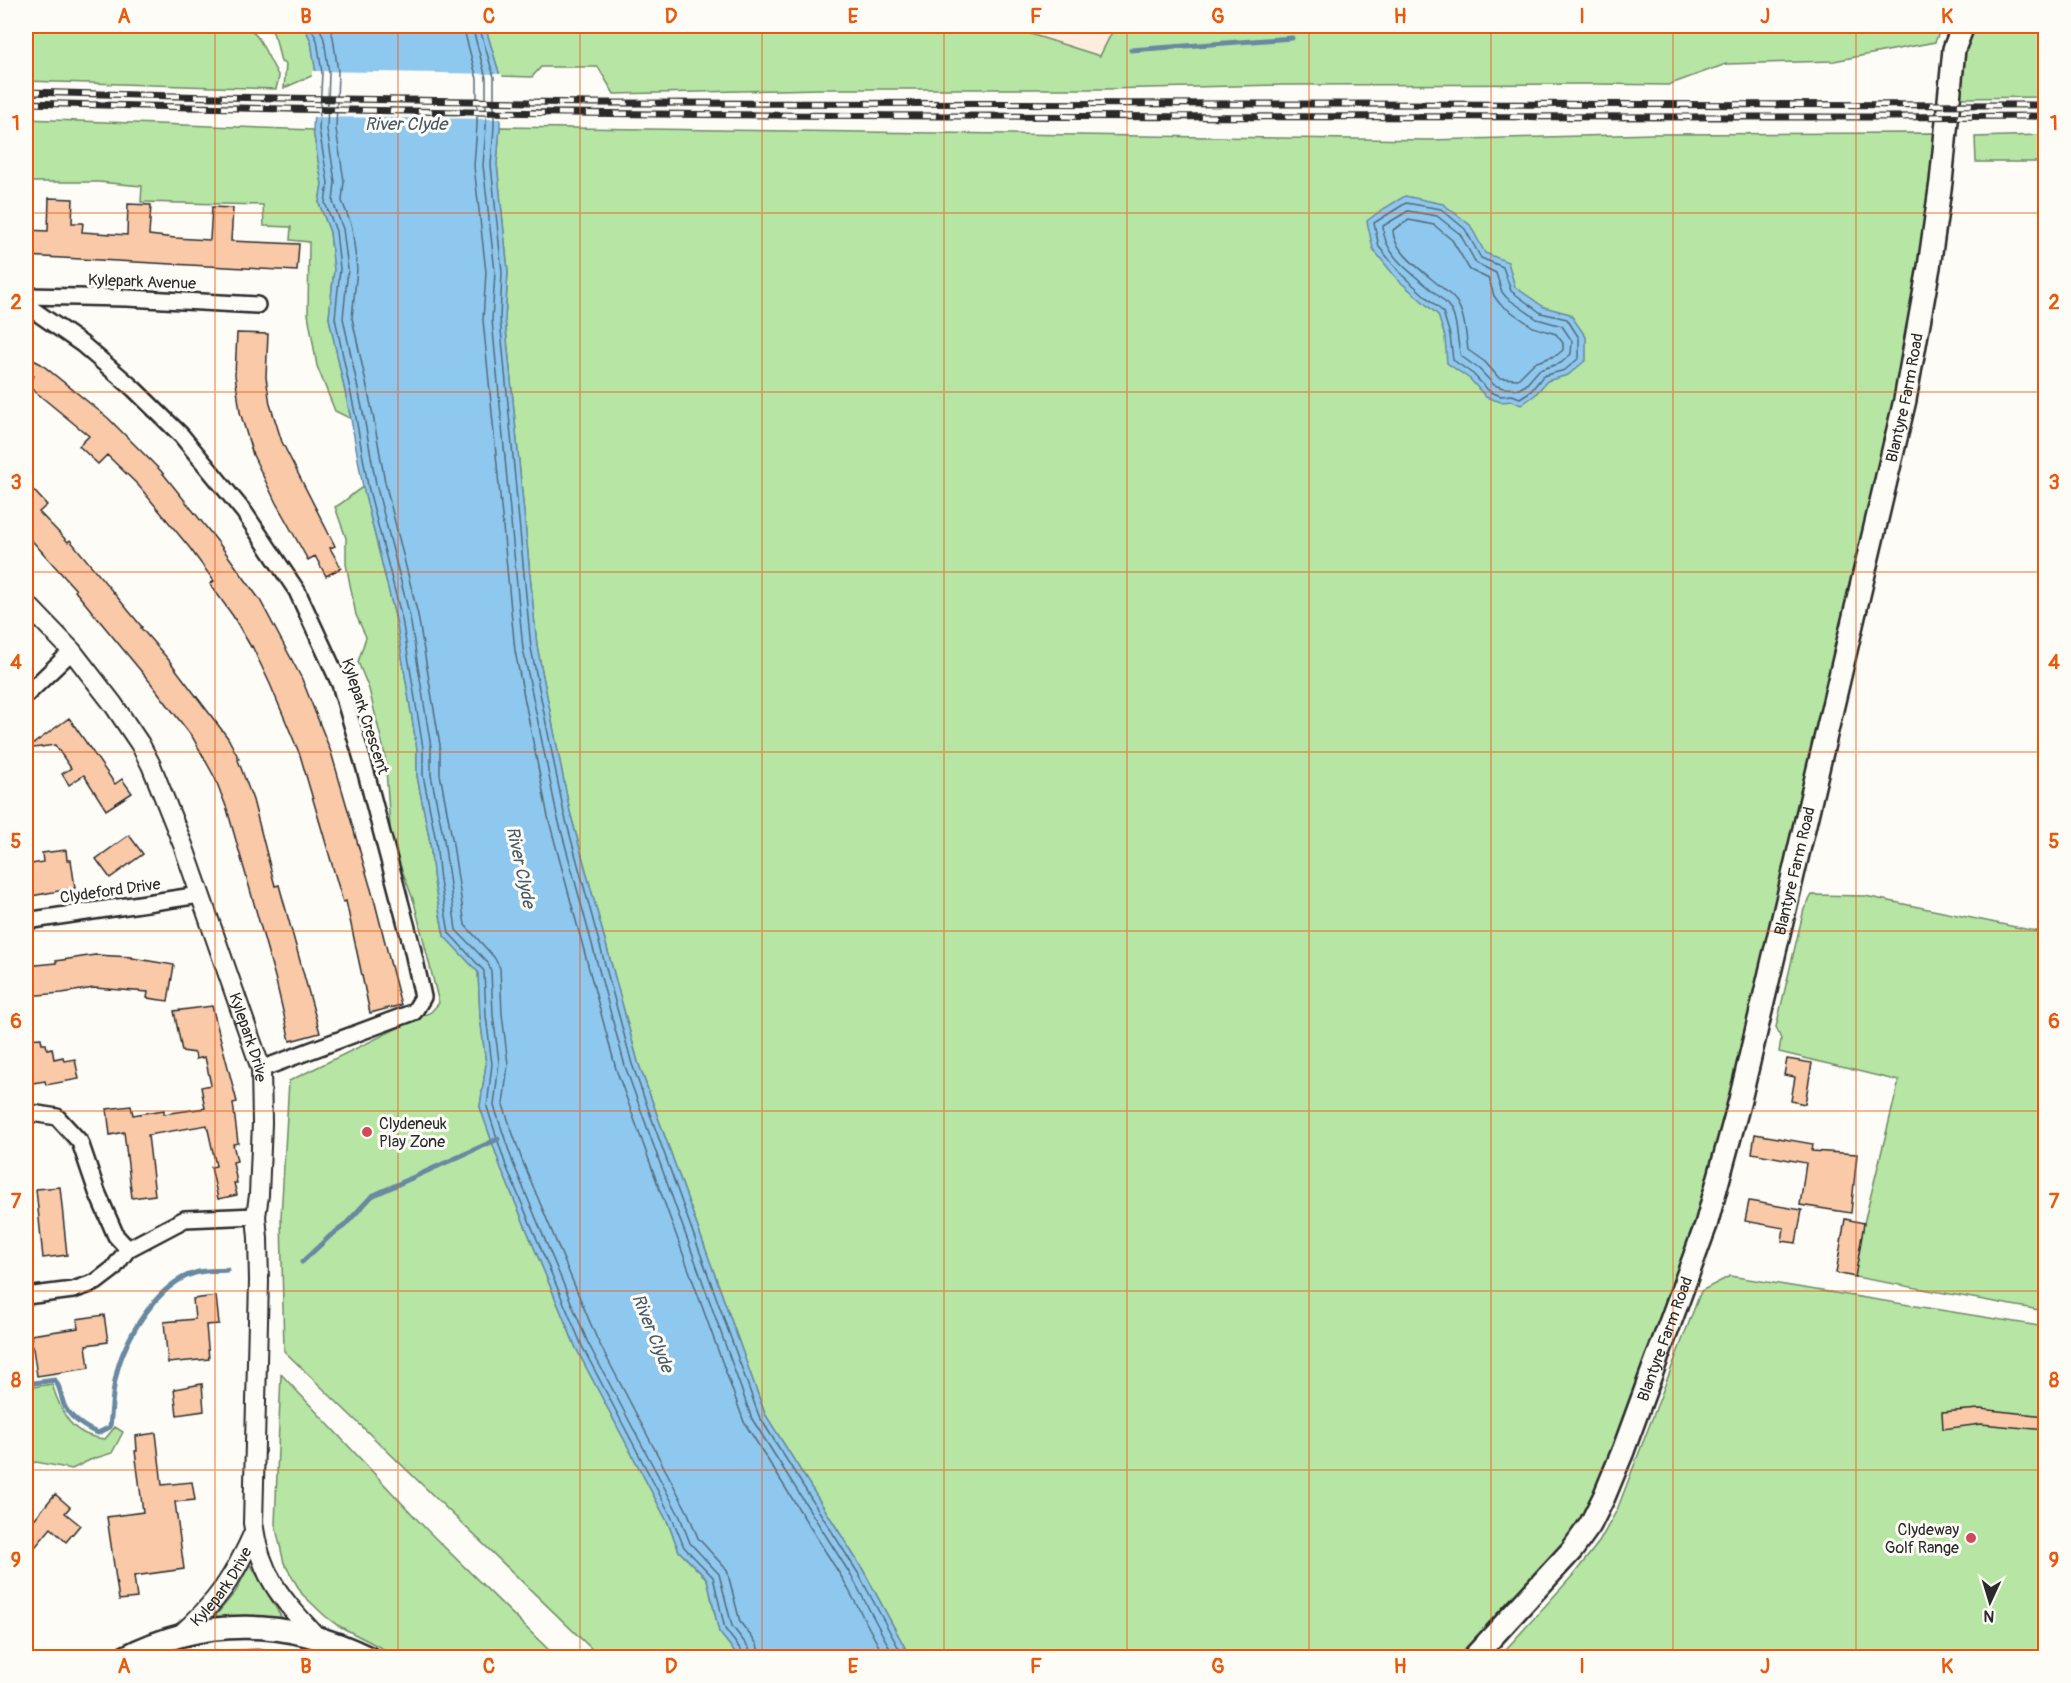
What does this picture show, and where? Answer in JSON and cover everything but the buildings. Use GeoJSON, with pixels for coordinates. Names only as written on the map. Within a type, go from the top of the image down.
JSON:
{"type":"FeatureCollection","features":[{"type":"Feature","properties":{"kind":"main road","name":"Blantyre Farm Road"},"geometry":{"type":"LineString","coordinates":[[1473,1658],[1572,1550],[1596,1514],[1623,1451],[1711,1208],[1740,1100],[1905,400],[1929,267],[1941,182],[1954,49],[1963,26]]}},
{"type":"Feature","properties":{"kind":"main road"},"geometry":{"type":"LineString","coordinates":[[123,1658],[152,1644],[180,1635],[212,1629],[252,1627],[315,1635],[369,1658]]}},
{"type":"Feature","properties":{"kind":"street","name":"Kylepark Avenue"},"geometry":{"type":"LineString","coordinates":[[26,296],[257,304]]}},
{"type":"Feature","properties":{"kind":"street","name":"Kylepark Crescent"},"geometry":{"type":"LineString","coordinates":[[26,305],[82,344],[134,389],[181,435],[244,512],[297,591],[340,684],[365,769],[423,997],[414,1012],[261,1069]]}},
{"type":"Feature","properties":{"kind":"street","name":"Kylepark Drive"},"geometry":{"type":"LineString","coordinates":[[26,603],[72,651],[113,704],[151,765],[183,845],[261,1069],[260,1195],[256,1216],[259,1293],[256,1454],[252,1504],[254,1532],[263,1566],[270,1580],[292,1611],[315,1635]]}},
{"type":"Feature","properties":{"kind":"street"},"geometry":{"type":"LineString","coordinates":[[26,695],[72,651]]}},
{"type":"Feature","properties":{"kind":"street","name":"Clydeford Drive"},"geometry":{"type":"LineString","coordinates":[[26,921],[200,895]]}},
{"type":"Feature","properties":{"kind":"street"},"geometry":{"type":"LineString","coordinates":[[26,1112],[57,1118],[80,1142],[97,1192],[116,1236],[128,1249]]}},
{"type":"Feature","properties":{"kind":"street"},"geometry":{"type":"LineString","coordinates":[[26,1296],[73,1290],[96,1282],[113,1269],[128,1249],[185,1219],[256,1216]]}},
{"type":"Feature","properties":{"kind":"street","name":"Kylepark Drive"},"geometry":{"type":"LineString","coordinates":[[180,1635],[203,1614],[227,1585],[254,1532]]}},
{"type":"Feature","properties":{"kind":"shaded area"},"geometry":{"type":"Polygon","coordinates":[[[1005,26],[1115,26],[1100,56],[1005,26]]]}},
{"type":"Feature","properties":{"kind":"green space"},"geometry":{"type":"Polygon","coordinates":[[[26,26],[248,26],[259,39],[279,77],[276,89],[26,81],[26,26]]]}},
{"type":"Feature","properties":{"kind":"green space"},"geometry":{"type":"Polygon","coordinates":[[[270,26],[304,26],[311,41],[316,74],[284,88],[286,64],[281,62],[270,26]]]}},
{"type":"Feature","properties":{"kind":"green space"},"geometry":{"type":"Polygon","coordinates":[[[485,26],[1005,26],[1100,56],[1115,26],[1942,26],[1935,42],[1834,61],[1726,64],[1668,85],[1284,85],[1104,89],[820,89],[614,94],[598,67],[541,67],[532,77],[500,76],[485,26]]]}},
{"type":"Feature","properties":{"kind":"green space"},"geometry":{"type":"Polygon","coordinates":[[[1975,26],[2045,26],[2045,97],[1959,98],[1961,60],[1966,43],[1975,26]]]}},
{"type":"Feature","properties":{"kind":"green space"},"geometry":{"type":"Polygon","coordinates":[[[26,119],[313,130],[322,184],[319,203],[330,232],[334,270],[329,318],[351,419],[335,411],[317,366],[308,314],[309,242],[290,240],[291,227],[264,226],[263,205],[141,202],[142,186],[98,182],[26,182],[26,119]]]}},
{"type":"Feature","properties":{"kind":"green space"},"geometry":{"type":"Polygon","coordinates":[[[500,127],[1429,140],[1653,134],[1937,133],[1907,341],[1736,1077],[1721,1136],[1694,1223],[1603,1475],[1589,1507],[1575,1529],[1460,1657],[910,1657],[863,1570],[765,1414],[638,1062],[570,812],[537,646],[505,319],[508,272],[497,164],[500,127]]]}},
{"type":"Feature","properties":{"kind":"green space"},"geometry":{"type":"Polygon","coordinates":[[[2045,135],[2045,162],[1976,162],[1975,137],[2045,135]]]}},
{"type":"Feature","properties":{"kind":"green space"},"geometry":{"type":"Polygon","coordinates":[[[363,487],[396,620],[417,749],[417,776],[430,842],[434,882],[444,936],[478,972],[480,1016],[486,1064],[480,1107],[501,1168],[576,1348],[668,1523],[679,1551],[707,1579],[719,1632],[739,1657],[600,1657],[284,1351],[281,1217],[289,1081],[431,1012],[439,1003],[414,902],[391,841],[385,755],[369,689],[358,662],[366,637],[356,615],[346,564],[346,538],[335,507],[363,487]]]}},
{"type":"Feature","properties":{"kind":"green space"},"geometry":{"type":"Polygon","coordinates":[[[1812,895],[1865,896],[2045,933],[2045,1311],[1855,1277],[1864,1223],[1899,1081],[1779,1052],[1781,1039],[1776,1027],[1804,909],[1812,895]]]}},
{"type":"Feature","properties":{"kind":"green space"},"geometry":{"type":"Polygon","coordinates":[[[1730,1276],[2045,1327],[2045,1657],[1498,1658],[1574,1574],[1599,1542],[1617,1510],[1701,1291],[1730,1276]]]}},
{"type":"Feature","properties":{"kind":"green space"},"geometry":{"type":"Polygon","coordinates":[[[281,1374],[428,1531],[556,1657],[399,1657],[337,1625],[302,1594],[284,1563],[275,1524],[281,1374]]]}},
{"type":"Feature","properties":{"kind":"green space"},"geometry":{"type":"Polygon","coordinates":[[[52,1384],[59,1404],[76,1428],[93,1437],[105,1439],[115,1427],[123,1432],[112,1453],[72,1469],[36,1462],[26,1465],[26,1388],[52,1384]]]}},
{"type":"Feature","properties":{"kind":"green space"},"geometry":{"type":"Polygon","coordinates":[[[251,1565],[282,1618],[216,1618],[236,1591],[251,1565]]]}},
{"type":"Feature","properties":{"kind":"green space"},"geometry":{"type":"Polygon","coordinates":[[[257,1649],[317,1657],[186,1657],[215,1651],[257,1649]]]}},
{"type":"Feature","properties":{"kind":"water","name":"River Clyde"},"geometry":{"type":"Polygon","coordinates":[[[304,26],[485,26],[500,76],[497,164],[508,272],[505,319],[537,646],[570,812],[638,1062],[765,1414],[863,1570],[910,1657],[739,1657],[719,1632],[707,1579],[679,1551],[668,1523],[576,1348],[501,1168],[480,1107],[486,1064],[480,1016],[478,972],[444,936],[434,882],[430,842],[417,776],[417,749],[396,620],[363,487],[329,318],[334,270],[330,232],[319,203],[322,184],[313,130],[316,74],[311,41],[304,26]]]}},
{"type":"Feature","properties":{"kind":"water"},"geometry":{"type":"Polygon","coordinates":[[[1405,196],[1443,204],[1470,225],[1485,253],[1508,262],[1515,287],[1544,307],[1570,314],[1586,337],[1586,360],[1568,375],[1547,381],[1535,395],[1521,405],[1512,401],[1501,402],[1486,397],[1470,379],[1447,363],[1445,337],[1438,315],[1397,279],[1373,249],[1367,221],[1405,196]]]}},
{"type":"Feature","properties":{"kind":"pier"},"geometry":{"type":"Polygon","coordinates":[[[312,71],[502,74],[503,119],[311,117],[312,71]]]}},
{"type":"Feature","properties":{"kind":"waterway"},"geometry":{"type":"LineString","coordinates":[[1131,50],[1292,38]]}},
{"type":"Feature","properties":{"kind":"waterway"},"geometry":{"type":"LineString","coordinates":[[302,1262],[344,1226],[372,1196],[498,1139]]}},
{"type":"Feature","properties":{"kind":"waterway"},"geometry":{"type":"LineString","coordinates":[[26,1384],[55,1380],[65,1407],[77,1421],[98,1433],[110,1427],[114,1388],[120,1362],[134,1330],[144,1315],[168,1288],[181,1279],[199,1272],[227,1270]]}},
{"type":"Feature","properties":{"kind":"railway"},"geometry":{"type":"LineString","coordinates":[[26,92],[591,103],[2046,105]]}},
{"type":"Feature","properties":{"kind":"railway"},"geometry":{"type":"LineString","coordinates":[[26,103],[722,115],[2046,116]]}},
{"type":"Feature","properties":{"kind":"place","name":"Clydeneuk Play Zone"},"geometry":{"type":"Point","coordinates":[367,1132]}},
{"type":"Feature","properties":{"kind":"place","name":"Clydeway Golf Range"},"geometry":{"type":"Point","coordinates":[1971,1538]}}]}
